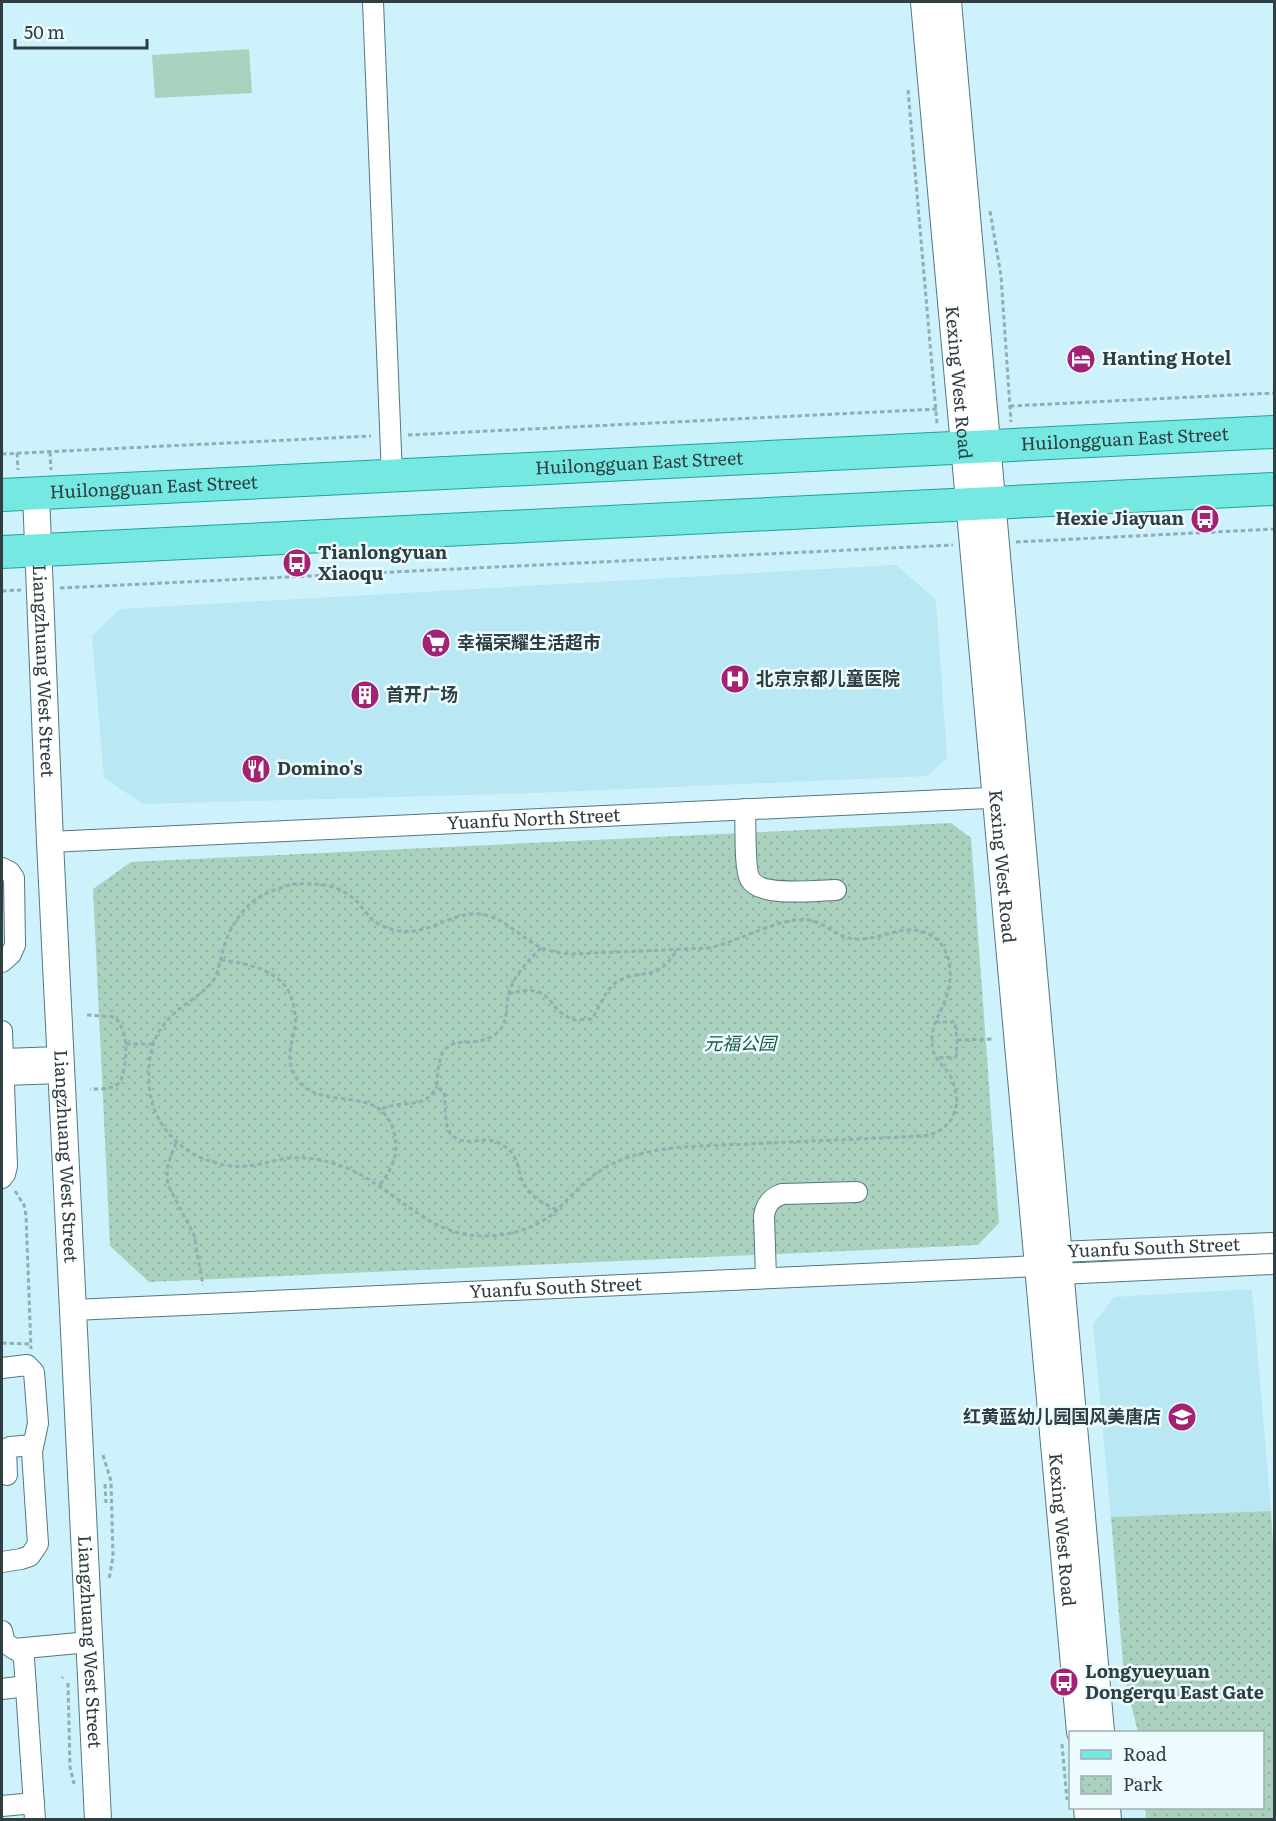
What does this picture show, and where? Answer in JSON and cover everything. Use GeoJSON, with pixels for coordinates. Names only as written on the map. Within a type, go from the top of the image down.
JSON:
{"type":"FeatureCollection","features":[{"type":"Feature","properties":{"kind":"main road","name":"Huilongguan East Street"},"geometry":{"type":"LineString","coordinates":[[2,495],[1275,432]]}},
{"type":"Feature","properties":{"kind":"main road"},"geometry":{"type":"LineString","coordinates":[[2,552],[1275,489]]}},
{"type":"Feature","properties":{"kind":"street"},"geometry":{"type":"LineString","coordinates":[[374,2],[392,476]]}},
{"type":"Feature","properties":{"kind":"street","name":"Kexing West Road"},"geometry":{"type":"LineString","coordinates":[[924,2],[976,447]]}},
{"type":"Feature","properties":{"kind":"street","name":"Kexing West Road"},"geometry":{"type":"LineString","coordinates":[[948,2],[981,504],[1052,1264],[1101,1731]]}},
{"type":"Feature","properties":{"kind":"street","name":"Liangzhuang West Street"},"geometry":{"type":"LineString","coordinates":[[36,494],[50,842],[98,1820]]}},
{"type":"Feature","properties":{"kind":"street","name":"Yuanfu North Street"},"geometry":{"type":"LineString","coordinates":[[50,842],[1007,797]]}},
{"type":"Feature","properties":{"kind":"street"},"geometry":{"type":"LineString","coordinates":[[745,809],[748,873],[755,885],[768,891],[836,890]]}},
{"type":"Feature","properties":{"kind":"street"},"geometry":{"type":"LineString","coordinates":[[2,868],[10,872],[14,878],[16,939],[14,950],[2,962]]}},
{"type":"Feature","properties":{"kind":"street"},"geometry":{"type":"LineString","coordinates":[[2,1031],[3,1176]]}},
{"type":"Feature","properties":{"kind":"street"},"geometry":{"type":"LineString","coordinates":[[3,1080],[61,1065]]}},
{"type":"Feature","properties":{"kind":"street"},"geometry":{"type":"LineString","coordinates":[[766,1278],[764,1216],[766,1206],[773,1198],[782,1194],[857,1192]]}},
{"type":"Feature","properties":{"kind":"street","name":"Yuanfu South Street"},"geometry":{"type":"LineString","coordinates":[[73,1310],[1052,1264],[1275,1243]]}},
{"type":"Feature","properties":{"kind":"street","name":"Kexing West Road"},"geometry":{"type":"LineString","coordinates":[[1052,1264],[1080,1731]]}},
{"type":"Feature","properties":{"kind":"street","name":"Yuanfu South Street"},"geometry":{"type":"LineString","coordinates":[[1052,1264],[1275,1264]]}},
{"type":"Feature","properties":{"kind":"street"},"geometry":{"type":"LineString","coordinates":[[2,1368],[24,1365],[32,1369],[38,1423],[33,1445],[33,1471],[39,1534],[36,1548],[26,1558],[2,1562]]}},
{"type":"Feature","properties":{"kind":"street"},"geometry":{"type":"LineString","coordinates":[[33,1445],[6,1449],[4,1476],[33,1471]]}},
{"type":"Feature","properties":{"kind":"street"},"geometry":{"type":"LineString","coordinates":[[2,1631],[5,1643],[19,1654],[26,1686],[34,1811],[2,1806]]}},
{"type":"Feature","properties":{"kind":"street"},"geometry":{"type":"LineString","coordinates":[[19,1654],[90,1648]]}},
{"type":"Feature","properties":{"kind":"street"},"geometry":{"type":"LineString","coordinates":[[2,1689],[26,1686]]}},
{"type":"Feature","properties":{"kind":"path"},"geometry":{"type":"LineString","coordinates":[[908,83],[935,397]]}},
{"type":"Feature","properties":{"kind":"path"},"geometry":{"type":"LineString","coordinates":[[1045,404],[1275,393]]}},
{"type":"Feature","properties":{"kind":"path"},"geometry":{"type":"LineString","coordinates":[[2,454],[901,411]]}},
{"type":"Feature","properties":{"kind":"path"},"geometry":{"type":"LineString","coordinates":[[1054,540],[1275,530]]}},
{"type":"Feature","properties":{"kind":"path"},"geometry":{"type":"LineString","coordinates":[[94,586],[908,547]]}},
{"type":"Feature","properties":{"kind":"path"},"geometry":{"type":"LineString","coordinates":[[292,884],[322,884],[338,889],[353,898],[373,921],[399,931],[418,932],[469,915],[481,914],[503,922],[541,948],[555,952],[572,954],[677,949],[720,945],[776,925],[805,919],[824,924],[837,935],[856,939],[878,937],[899,930],[919,931],[937,939],[948,957],[948,992],[935,1022],[932,1047],[935,1058],[953,1081],[956,1101],[951,1122],[937,1133],[923,1136],[679,1148],[644,1153],[607,1167],[579,1187],[544,1221],[503,1235],[481,1236],[444,1229],[430,1222],[380,1186],[346,1168],[314,1159],[284,1158],[249,1166],[232,1166],[194,1154],[176,1143],[164,1129],[150,1097],[149,1060],[152,1044],[171,1014],[207,990],[218,976],[226,939],[247,908],[259,897],[292,884]]}},
{"type":"Feature","properties":{"kind":"path"},"geometry":{"type":"LineString","coordinates":[[381,1109],[421,1102],[433,1095],[437,1086],[437,1064],[441,1054],[449,1046],[460,1041],[488,1038],[497,1033],[504,1024],[508,994],[514,980],[541,948]]}},
{"type":"Feature","properties":{"kind":"path"},"geometry":{"type":"LineString","coordinates":[[508,994],[525,989],[537,991],[576,1020],[591,1019],[599,1011],[611,986],[621,980],[652,974],[665,966],[677,949]]}},
{"type":"Feature","properties":{"kind":"path"},"geometry":{"type":"LineString","coordinates":[[221,960],[262,968],[278,977],[288,990],[293,1001],[295,1025],[289,1054],[290,1068],[298,1082],[311,1092],[327,1097],[364,1101],[381,1109],[393,1125],[397,1141],[395,1158],[380,1186]]}},
{"type":"Feature","properties":{"kind":"path"},"geometry":{"type":"LineString","coordinates":[[87,1015],[115,1017],[125,1033],[126,1044],[122,1081],[115,1087],[90,1089]]}},
{"type":"Feature","properties":{"kind":"path"},"geometry":{"type":"LineString","coordinates":[[935,1022],[955,1022],[957,1040],[956,1058],[935,1058]]}},
{"type":"Feature","properties":{"kind":"path"},"geometry":{"type":"LineString","coordinates":[[957,1040],[994,1039]]}},
{"type":"Feature","properties":{"kind":"path"},"geometry":{"type":"LineString","coordinates":[[126,1044],[152,1044]]}},
{"type":"Feature","properties":{"kind":"path"},"geometry":{"type":"LineString","coordinates":[[437,1086],[444,1092],[447,1128],[454,1138],[466,1141],[486,1139],[499,1143],[517,1158],[527,1189],[537,1199],[557,1210]]}},
{"type":"Feature","properties":{"kind":"path"},"geometry":{"type":"LineString","coordinates":[[176,1143],[168,1161],[166,1176],[168,1185],[194,1235],[203,1285]]}},
{"type":"Feature","properties":{"kind":"path"},"geometry":{"type":"LineString","coordinates":[[3,1176],[26,1210],[32,1369]]}},
{"type":"Feature","properties":{"kind":"path"},"geometry":{"type":"LineString","coordinates":[[2,1343],[31,1344]]}},
{"type":"Feature","properties":{"kind":"shaded area"},"geometry":{"type":"Polygon","coordinates":[[[896,565],[936,600],[947,758],[927,776],[535,793],[143,804],[104,778],[92,636],[120,609],[896,565]]]}},
{"type":"Feature","properties":{"kind":"shaded area","name":"红黄蓝幼儿园国风美唐店"},"geometry":{"type":"Polygon","coordinates":[[[1252,1289],[1271,1511],[1111,1517],[1093,1324],[1114,1297],[1252,1289]]]}},
{"type":"Feature","properties":{"kind":"green space"},"geometry":{"type":"Polygon","coordinates":[[[249,49],[252,93],[155,98],[152,55],[249,49]]]}},
{"type":"Feature","properties":{"kind":"green space","name":"元福公园"},"geometry":{"type":"Polygon","coordinates":[[[951,823],[971,838],[999,1223],[978,1245],[149,1282],[110,1246],[93,889],[131,862],[951,823]]]}},
{"type":"Feature","properties":{"kind":"green space"},"geometry":{"type":"Polygon","coordinates":[[[1271,1511],[1274,1560],[1274,1819],[1146,1819],[1145,1809],[1264,1809],[1264,1731],[1138,1731],[1124,1675],[1111,1517],[1271,1511]]]}},
{"type":"Feature","properties":{"kind":"place","name":"Hanting Hotel"},"geometry":{"type":"Point","coordinates":[1081,359]}},
{"type":"Feature","properties":{"kind":"place","name":"Hexie Jiayuan"},"geometry":{"type":"Point","coordinates":[1205,519]}},
{"type":"Feature","properties":{"kind":"place","name":"Tianlongyuan Xiaoqu"},"geometry":{"type":"Point","coordinates":[297,563]}},
{"type":"Feature","properties":{"kind":"place","name":"幸福荣耀生活超市"},"geometry":{"type":"Point","coordinates":[436,643]}},
{"type":"Feature","properties":{"kind":"place","name":"北京京都儿童医院"},"geometry":{"type":"Point","coordinates":[735,679]}},
{"type":"Feature","properties":{"kind":"place","name":"首开广场"},"geometry":{"type":"Point","coordinates":[365,695]}},
{"type":"Feature","properties":{"kind":"place","name":"Domino's"},"geometry":{"type":"Point","coordinates":[256,769]}},
{"type":"Feature","properties":{"kind":"place","name":"红黄蓝幼儿园国风美唐店"},"geometry":{"type":"Point","coordinates":[1182,1417]}},
{"type":"Feature","properties":{"kind":"place","name":"Longyueyuan Dongerqu East Gate"},"geometry":{"type":"Point","coordinates":[1064,1682]}}]}
